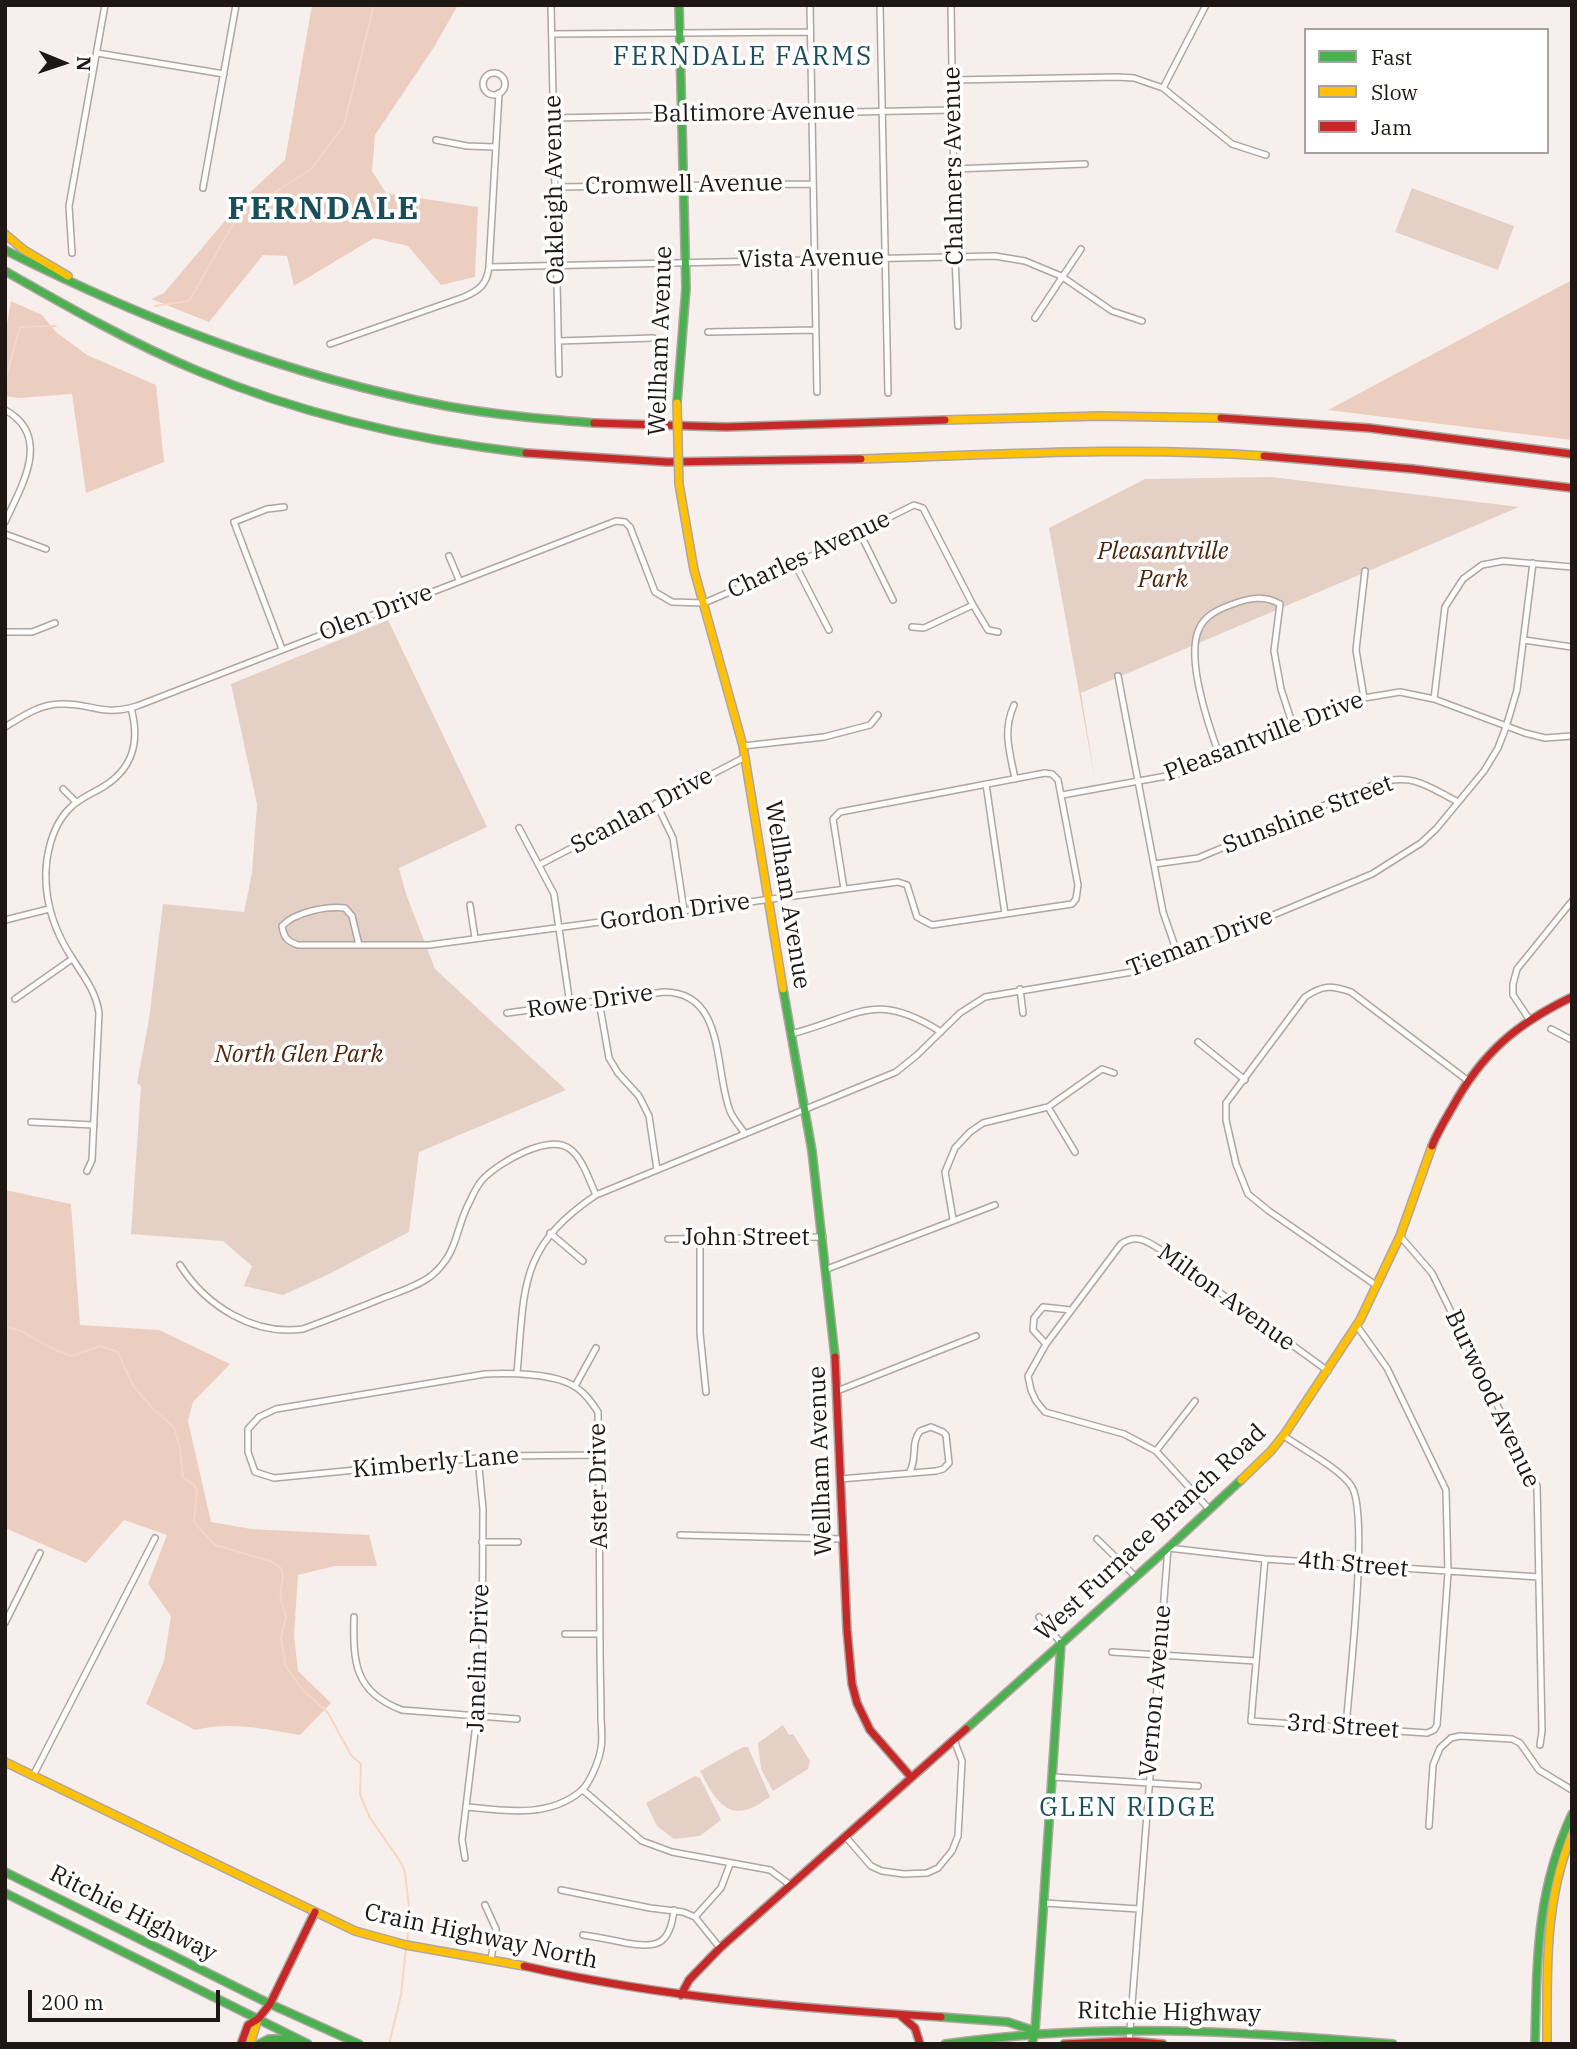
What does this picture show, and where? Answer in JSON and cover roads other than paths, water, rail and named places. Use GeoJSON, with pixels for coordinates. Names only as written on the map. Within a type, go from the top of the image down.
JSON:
{"type":"FeatureCollection","features":[{"type":"Feature","properties":{"kind":"main road","name":"Wellham Avenue"},"geometry":{"type":"LineString","coordinates":[[679,5],[685,261],[685,308],[677,403],[679,484],[688,545],[743,746],[766,899],[805,1110],[827,1269],[837,1391],[849,1665],[857,1703],[870,1730],[911,1777]]}},
{"type":"Feature","properties":{"kind":"main road"},"geometry":{"type":"LineString","coordinates":[[5,234],[24,250],[59,270],[94,295]]}},
{"type":"Feature","properties":{"kind":"main road"},"geometry":{"type":"LineString","coordinates":[[5,250],[94,295],[203,338],[335,381],[422,401],[549,420],[697,427],[1097,416],[1210,417],[1316,423],[1572,454]]}},
{"type":"Feature","properties":{"kind":"main road"},"geometry":{"type":"LineString","coordinates":[[5,272],[150,349],[225,382],[371,426],[505,450],[596,459],[694,463],[1095,452],[1195,452],[1354,462],[1572,488]]}},
{"type":"Feature","properties":{"kind":"main road","name":"West Furnace Branch Road"},"geometry":{"type":"LineString","coordinates":[[681,1995],[690,1980],[720,1948],[789,1884],[1168,1548],[1256,1466],[1284,1436],[1357,1326],[1400,1236],[1434,1140],[1467,1080],[1496,1046],[1529,1019],[1572,997]]}},
{"type":"Feature","properties":{"kind":"main road"},"geometry":{"type":"LineString","coordinates":[[1032,2044],[1045,1903],[1061,1643]]}},
{"type":"Feature","properties":{"kind":"main road","name":"Crain Highway North"},"geometry":{"type":"LineString","coordinates":[[5,1762],[355,1931],[393,1942],[491,1959],[604,1984],[681,1995],[783,2007],[1008,2022],[1035,2031]]}},
{"type":"Feature","properties":{"kind":"main road"},"geometry":{"type":"LineString","coordinates":[[1535,2044],[1543,1895],[1558,1841],[1572,1814]]}},
{"type":"Feature","properties":{"kind":"main road"},"geometry":{"type":"LineString","coordinates":[[1547,2044],[1550,1918],[1557,1876],[1572,1834]]}},
{"type":"Feature","properties":{"kind":"main road","name":"Ritchie Highway"},"geometry":{"type":"LineString","coordinates":[[5,1872],[270,2004],[359,2044]]}},
{"type":"Feature","properties":{"kind":"main road","name":"Ritchie Highway"},"geometry":{"type":"LineString","coordinates":[[5,1893],[308,2044]]}},
{"type":"Feature","properties":{"kind":"main road"},"geometry":{"type":"LineString","coordinates":[[241,2044],[248,2025],[258,2019],[270,2004],[315,1912]]}},
{"type":"Feature","properties":{"kind":"main road"},"geometry":{"type":"LineString","coordinates":[[900,2015],[915,2028],[920,2044]]}},
{"type":"Feature","properties":{"kind":"main road"},"geometry":{"type":"LineString","coordinates":[[250,2044],[258,2019]]}},
{"type":"Feature","properties":{"kind":"main road","name":"Ritchie Highway"},"geometry":{"type":"LineString","coordinates":[[945,2044],[1035,2031],[1130,2028],[1223,2031],[1393,2044]]}},
{"type":"Feature","properties":{"kind":"main road"},"geometry":{"type":"LineString","coordinates":[[259,2044],[269,2039],[297,2039]]}},
{"type":"Feature","properties":{"kind":"main road","name":"Ritchie Highway"},"geometry":{"type":"LineString","coordinates":[[1064,2044],[1163,2044]]}},
{"type":"Feature","properties":{"kind":"street"},"geometry":{"type":"LineString","coordinates":[[72,253],[69,206],[105,5]]}},
{"type":"Feature","properties":{"kind":"street"},"geometry":{"type":"LineString","coordinates":[[203,188],[236,5]]}},
{"type":"Feature","properties":{"kind":"street","name":"Oakleigh Avenue"},"geometry":{"type":"LineString","coordinates":[[551,5],[559,374]]}},
{"type":"Feature","properties":{"kind":"street"},"geometry":{"type":"LineString","coordinates":[[810,5],[817,392]]}},
{"type":"Feature","properties":{"kind":"street"},"geometry":{"type":"LineString","coordinates":[[880,5],[888,393]]}},
{"type":"Feature","properties":{"kind":"street","name":"Chalmers Avenue"},"geometry":{"type":"LineString","coordinates":[[951,5],[958,326]]}},
{"type":"Feature","properties":{"kind":"street"},"geometry":{"type":"LineString","coordinates":[[1163,88],[1206,5]]}},
{"type":"Feature","properties":{"kind":"street"},"geometry":{"type":"LineString","coordinates":[[552,34],[810,32]]}},
{"type":"Feature","properties":{"kind":"street"},"geometry":{"type":"LineString","coordinates":[[97,52],[224,74]]}},
{"type":"Feature","properties":{"kind":"street"},"geometry":{"type":"LineString","coordinates":[[330,344],[479,290],[484,284],[489,267],[499,93],[503,89],[500,75],[490,74],[483,81],[485,91],[489,94],[499,93]]}},
{"type":"Feature","properties":{"kind":"street"},"geometry":{"type":"LineString","coordinates":[[953,80],[1134,78],[1163,88],[1232,144],[1266,155]]}},
{"type":"Feature","properties":{"kind":"street","name":"Baltimore Avenue"},"geometry":{"type":"LineString","coordinates":[[554,118],[953,110]]}},
{"type":"Feature","properties":{"kind":"street"},"geometry":{"type":"LineString","coordinates":[[436,140],[467,146],[495,147]]}},
{"type":"Feature","properties":{"kind":"street"},"geometry":{"type":"LineString","coordinates":[[954,169],[1085,164]]}},
{"type":"Feature","properties":{"kind":"street","name":"Cromwell Avenue"},"geometry":{"type":"LineString","coordinates":[[555,187],[813,184]]}},
{"type":"Feature","properties":{"kind":"street"},"geometry":{"type":"LineString","coordinates":[[1035,318],[1081,249]]}},
{"type":"Feature","properties":{"kind":"street","name":"Vista Avenue"},"geometry":{"type":"LineString","coordinates":[[489,267],[995,256],[1025,261],[1061,276],[1112,312],[1142,321]]}},
{"type":"Feature","properties":{"kind":"street"},"geometry":{"type":"LineString","coordinates":[[708,332],[816,330]]}},
{"type":"Feature","properties":{"kind":"street"},"geometry":{"type":"LineString","coordinates":[[558,341],[653,338]]}},
{"type":"Feature","properties":{"kind":"street"},"geometry":{"type":"LineString","coordinates":[[5,410],[15,416],[23,427],[31,454],[28,471],[5,522]]}},
{"type":"Feature","properties":{"kind":"street","name":"Charles Avenue"},"geometry":{"type":"LineString","coordinates":[[704,603],[795,564],[914,505],[923,508],[973,606]]}},
{"type":"Feature","properties":{"kind":"street"},"geometry":{"type":"LineString","coordinates":[[282,649],[234,522],[267,509],[284,507]]}},
{"type":"Feature","properties":{"kind":"street","name":"Olen Drive"},"geometry":{"type":"LineString","coordinates":[[5,727],[32,712],[54,704],[72,704],[107,711],[131,708],[459,580],[620,521],[630,527],[651,586],[659,596],[672,602],[704,603]]}},
{"type":"Feature","properties":{"kind":"street"},"geometry":{"type":"LineString","coordinates":[[860,533],[893,600]]}},
{"type":"Feature","properties":{"kind":"street"},"geometry":{"type":"LineString","coordinates":[[5,534],[46,548]]}},
{"type":"Feature","properties":{"kind":"street"},"geometry":{"type":"LineString","coordinates":[[449,556],[459,580]]}},
{"type":"Feature","properties":{"kind":"street"},"geometry":{"type":"LineString","coordinates":[[1434,699],[1445,607],[1463,579],[1482,565],[1503,561],[1572,568]]}},
{"type":"Feature","properties":{"kind":"street","name":"Tieman Drive"},"geometry":{"type":"LineString","coordinates":[[517,1373],[525,1287],[531,1264],[550,1233],[572,1211],[596,1195],[895,1072],[960,1013],[985,996],[1138,971],[1372,874],[1421,843],[1437,829],[1498,748],[1517,690],[1533,563]]}},
{"type":"Feature","properties":{"kind":"street"},"geometry":{"type":"LineString","coordinates":[[795,564],[829,630]]}},
{"type":"Feature","properties":{"kind":"street"},"geometry":{"type":"LineString","coordinates":[[1364,698],[1356,650],[1365,571]]}},
{"type":"Feature","properties":{"kind":"street"},"geometry":{"type":"LineString","coordinates":[[1220,757],[1206,718],[1194,645],[1199,629],[1207,618],[1224,607],[1257,598],[1271,598],[1280,604],[1274,651],[1293,726]]}},
{"type":"Feature","properties":{"kind":"street"},"geometry":{"type":"LineString","coordinates":[[912,627],[924,628],[973,606],[988,630],[998,632]]}},
{"type":"Feature","properties":{"kind":"street"},"geometry":{"type":"LineString","coordinates":[[5,632],[33,632],[55,623]]}},
{"type":"Feature","properties":{"kind":"street"},"geometry":{"type":"LineString","coordinates":[[1524,640],[1572,647]]}},
{"type":"Feature","properties":{"kind":"street"},"geometry":{"type":"LineString","coordinates":[[1118,676],[1163,912],[1178,955]]}},
{"type":"Feature","properties":{"kind":"street","name":"Pleasantville Drive"},"geometry":{"type":"LineString","coordinates":[[1062,795],[1183,773],[1364,698],[1400,692],[1434,699],[1506,727],[1545,738],[1572,736]]}},
{"type":"Feature","properties":{"kind":"street"},"geometry":{"type":"LineString","coordinates":[[1014,705],[1006,730],[1015,779]]}},
{"type":"Feature","properties":{"kind":"street"},"geometry":{"type":"LineString","coordinates":[[87,1171],[92,1160],[99,1013],[94,991],[72,960],[57,932],[49,909],[46,875],[51,843],[60,820],[76,802],[109,783],[124,767],[134,748],[136,734],[131,708]]}},
{"type":"Feature","properties":{"kind":"street"},"geometry":{"type":"LineString","coordinates":[[743,746],[824,737],[870,725],[878,715]]}},
{"type":"Feature","properties":{"kind":"street","name":"Scanlan Drive"},"geometry":{"type":"LineString","coordinates":[[539,865],[745,757]]}},
{"type":"Feature","properties":{"kind":"street"},"geometry":{"type":"LineString","coordinates":[[845,889],[833,819],[840,811],[1045,774],[1052,774],[1058,780],[1062,795]]}},
{"type":"Feature","properties":{"kind":"street","name":"Sunshine Street"},"geometry":{"type":"LineString","coordinates":[[1154,864],[1198,858],[1398,777],[1417,781],[1458,802]]}},
{"type":"Feature","properties":{"kind":"street"},"geometry":{"type":"LineString","coordinates":[[986,785],[1005,914]]}},
{"type":"Feature","properties":{"kind":"street"},"geometry":{"type":"LineString","coordinates":[[63,789],[76,802]]}},
{"type":"Feature","properties":{"kind":"street","name":"Gordon Drive"},"geometry":{"type":"LineString","coordinates":[[359,945],[352,916],[345,908],[335,907],[298,916],[282,926],[283,935],[288,942],[298,945],[359,945],[429,945],[898,882],[907,885],[917,917],[932,925],[1072,904],[1076,899],[1078,885],[1062,795]]}},
{"type":"Feature","properties":{"kind":"street"},"geometry":{"type":"LineString","coordinates":[[656,803],[673,838],[684,910]]}},
{"type":"Feature","properties":{"kind":"street"},"geometry":{"type":"LineString","coordinates":[[519,828],[554,894],[569,1005]]}},
{"type":"Feature","properties":{"kind":"street"},"geometry":{"type":"LineString","coordinates":[[1529,1019],[1513,995],[1517,969],[1572,901]]}},
{"type":"Feature","properties":{"kind":"street"},"geometry":{"type":"LineString","coordinates":[[470,905],[475,938]]}},
{"type":"Feature","properties":{"kind":"street"},"geometry":{"type":"LineString","coordinates":[[5,920],[49,909]]}},
{"type":"Feature","properties":{"kind":"street"},"geometry":{"type":"LineString","coordinates":[[15,999],[72,960]]}},
{"type":"Feature","properties":{"kind":"street"},"geometry":{"type":"LineString","coordinates":[[1377,1286],[1248,1194],[1236,1164],[1226,1120],[1227,1103],[1305,996],[1319,987],[1336,987],[1351,992],[1467,1080]]}},
{"type":"Feature","properties":{"kind":"street"},"geometry":{"type":"LineString","coordinates":[[1020,989],[1023,1013]]}},
{"type":"Feature","properties":{"kind":"street","name":"Rowe Drive"},"geometry":{"type":"LineString","coordinates":[[507,1013],[677,992],[702,1006],[710,1023],[730,1112],[746,1133]]}},
{"type":"Feature","properties":{"kind":"street"},"geometry":{"type":"LineString","coordinates":[[599,1001],[609,1058],[618,1073],[639,1096],[649,1116],[657,1170]]}},
{"type":"Feature","properties":{"kind":"street"},"geometry":{"type":"LineString","coordinates":[[791,1034],[820,1027],[857,1011],[883,1008],[911,1014],[941,1032]]}},
{"type":"Feature","properties":{"kind":"street"},"geometry":{"type":"LineString","coordinates":[[1551,1029],[1572,1040]]}},
{"type":"Feature","properties":{"kind":"street"},"geometry":{"type":"LineString","coordinates":[[1198,1042],[1245,1080]]}},
{"type":"Feature","properties":{"kind":"street"},"geometry":{"type":"LineString","coordinates":[[953,1219],[945,1172],[955,1148],[970,1132],[983,1123],[1048,1107],[1102,1069],[1114,1073]]}},
{"type":"Feature","properties":{"kind":"street"},"geometry":{"type":"LineString","coordinates":[[1048,1107],[1075,1152]]}},
{"type":"Feature","properties":{"kind":"street"},"geometry":{"type":"LineString","coordinates":[[31,1122],[94,1125]]}},
{"type":"Feature","properties":{"kind":"street"},"geometry":{"type":"LineString","coordinates":[[180,1265],[192,1283],[227,1312],[267,1328],[287,1331],[303,1329],[408,1288],[430,1276],[446,1261],[457,1238],[468,1203],[484,1179],[510,1160],[534,1148],[552,1143],[567,1147],[578,1156],[596,1195]]}},
{"type":"Feature","properties":{"kind":"street"},"geometry":{"type":"LineString","coordinates":[[827,1269],[995,1205]]}},
{"type":"Feature","properties":{"kind":"street"},"geometry":{"type":"LineString","coordinates":[[550,1233],[583,1261]]}},
{"type":"Feature","properties":{"kind":"street","name":"Burwood Avenue"},"geometry":{"type":"LineString","coordinates":[[1400,1236],[1433,1273],[1537,1486],[1542,1731],[1539,1745]]}},
{"type":"Feature","properties":{"kind":"street","name":"John Street"},"geometry":{"type":"LineString","coordinates":[[668,1239],[823,1237]]}},
{"type":"Feature","properties":{"kind":"street"},"geometry":{"type":"LineString","coordinates":[[700,1238],[700,1333],[706,1392]]}},
{"type":"Feature","properties":{"kind":"street","name":"Milton Avenue"},"geometry":{"type":"LineString","coordinates":[[1071,1310],[1121,1244],[1131,1238],[1138,1238],[1161,1250],[1328,1370]]}},
{"type":"Feature","properties":{"kind":"street"},"geometry":{"type":"LineString","coordinates":[[1046,1344],[1033,1330],[1034,1318],[1043,1307],[1071,1310]]}},
{"type":"Feature","properties":{"kind":"street"},"geometry":{"type":"LineString","coordinates":[[1071,1310],[1046,1344],[1028,1376],[1036,1401],[1045,1412],[1124,1434],[1156,1451],[1209,1509]]}},
{"type":"Feature","properties":{"kind":"street"},"geometry":{"type":"LineString","coordinates":[[1357,1326],[1387,1368],[1446,1490],[1448,1573]]}},
{"type":"Feature","properties":{"kind":"street"},"geometry":{"type":"LineString","coordinates":[[837,1391],[976,1336]]}},
{"type":"Feature","properties":{"kind":"street"},"geometry":{"type":"LineString","coordinates":[[517,1373],[575,1386],[596,1348]]}},
{"type":"Feature","properties":{"kind":"street","name":"Kimberly Lane"},"geometry":{"type":"LineString","coordinates":[[517,1373],[456,1377],[276,1409],[259,1417],[248,1429],[248,1452],[256,1472],[274,1478],[478,1458],[599,1455]]}},
{"type":"Feature","properties":{"kind":"street","name":"Aster Drive"},"geometry":{"type":"LineString","coordinates":[[575,1386],[598,1412],[599,1455],[601,1748],[583,1790]]}},
{"type":"Feature","properties":{"kind":"street"},"geometry":{"type":"LineString","coordinates":[[1156,1451],[1195,1401]]}},
{"type":"Feature","properties":{"kind":"street"},"geometry":{"type":"LineString","coordinates":[[840,1479],[936,1471],[946,1467],[949,1457],[943,1432],[931,1427],[920,1431],[914,1441],[915,1461],[909,1473]]}},
{"type":"Feature","properties":{"kind":"street"},"geometry":{"type":"LineString","coordinates":[[1284,1436],[1342,1475],[1353,1488],[1359,1523],[1358,1566],[1346,1727]]}},
{"type":"Feature","properties":{"kind":"street","name":"Janelin Drive"},"geometry":{"type":"LineString","coordinates":[[465,1858],[462,1840],[482,1674],[483,1509],[478,1458]]}},
{"type":"Feature","properties":{"kind":"street"},"geometry":{"type":"LineString","coordinates":[[680,1535],[843,1539]]}},
{"type":"Feature","properties":{"kind":"street"},"geometry":{"type":"LineString","coordinates":[[34,1774],[155,1538]]}},
{"type":"Feature","properties":{"kind":"street"},"geometry":{"type":"LineString","coordinates":[[1097,1539],[1135,1576]]}},
{"type":"Feature","properties":{"kind":"street"},"geometry":{"type":"LineString","coordinates":[[482,1542],[519,1542]]}},
{"type":"Feature","properties":{"kind":"street","name":"4th Street"},"geometry":{"type":"LineString","coordinates":[[1168,1548],[1265,1559],[1539,1577]]}},
{"type":"Feature","properties":{"kind":"street","name":"Vernon Avenue"},"geometry":{"type":"LineString","coordinates":[[1129,2042],[1168,1548]]}},
{"type":"Feature","properties":{"kind":"street"},"geometry":{"type":"LineString","coordinates":[[5,1623],[40,1553]]}},
{"type":"Feature","properties":{"kind":"street"},"geometry":{"type":"LineString","coordinates":[[1112,1652],[1256,1661],[1265,1559]]}},
{"type":"Feature","properties":{"kind":"street","name":"3rd Street"},"geometry":{"type":"LineString","coordinates":[[1256,1661],[1251,1721],[1427,1733],[1434,1730],[1437,1725],[1448,1573]]}},
{"type":"Feature","properties":{"kind":"street"},"geometry":{"type":"LineString","coordinates":[[354,1617],[355,1656],[361,1681],[386,1704],[402,1710],[517,1719]]}},
{"type":"Feature","properties":{"kind":"street"},"geometry":{"type":"LineString","coordinates":[[1039,1617],[1061,1643]]}},
{"type":"Feature","properties":{"kind":"street"},"geometry":{"type":"LineString","coordinates":[[565,1634],[600,1634]]}},
{"type":"Feature","properties":{"kind":"street"},"geometry":{"type":"LineString","coordinates":[[1429,1826],[1433,1765],[1440,1748],[1451,1738],[1460,1736],[1512,1739],[1520,1743],[1539,1770],[1572,1790]]}},
{"type":"Feature","properties":{"kind":"street"},"geometry":{"type":"LineString","coordinates":[[845,1836],[871,1866],[882,1871],[927,1873],[938,1868],[953,1851],[958,1836],[961,1761],[954,1740]]}},
{"type":"Feature","properties":{"kind":"street"},"geometry":{"type":"LineString","coordinates":[[1053,1776],[1198,1786]]}},
{"type":"Feature","properties":{"kind":"street"},"geometry":{"type":"LineString","coordinates":[[468,1807],[521,1812],[564,1802],[583,1790],[642,1841],[672,1852],[770,1870],[789,1884]]}},
{"type":"Feature","properties":{"kind":"street"},"geometry":{"type":"LineString","coordinates":[[695,1917],[721,1888],[730,1864]]}},
{"type":"Feature","properties":{"kind":"street"},"geometry":{"type":"LineString","coordinates":[[561,1891],[674,1910],[695,1917],[720,1948]]}},
{"type":"Feature","properties":{"kind":"street"},"geometry":{"type":"LineString","coordinates":[[1045,1903],[1139,1909]]}},
{"type":"Feature","properties":{"kind":"street"},"geometry":{"type":"LineString","coordinates":[[485,1905],[496,1929],[491,1959]]}},
{"type":"Feature","properties":{"kind":"street"},"geometry":{"type":"LineString","coordinates":[[583,1935],[644,1946],[655,1945],[668,1934],[674,1910]]}},
{"type":"Feature","properties":{"kind":"waterway"},"geometry":{"type":"LineString","coordinates":[[155,306],[189,301],[233,224],[261,201],[311,169],[344,125],[374,5]]}},
{"type":"Feature","properties":{"kind":"waterway"},"geometry":{"type":"LineString","coordinates":[[5,381],[20,327],[56,326]]}},
{"type":"Feature","properties":{"kind":"waterway"},"geometry":{"type":"LineString","coordinates":[[5,1327],[19,1330],[71,1356],[101,1346],[118,1352],[132,1384],[153,1409],[174,1427],[180,1447],[183,1477],[194,1485],[197,1491],[194,1522],[215,1545],[270,1561],[281,1568],[283,1576],[280,1597],[286,1617],[281,1638],[286,1667],[303,1690],[328,1713],[351,1755],[361,1764],[360,1795],[370,1818],[402,1864],[405,1873],[410,1915],[407,1943]]}},
{"type":"Feature","properties":{"kind":"waterway"},"geometry":{"type":"LineString","coordinates":[[389,2044],[401,1995],[406,1948]]}},
{"type":"Feature","properties":{"kind":"district","name":"FERNDALE FARMS"},"geometry":{"type":"Point","coordinates":[743,57]}},
{"type":"Feature","properties":{"kind":"district","name":"FERNDALE"},"geometry":{"type":"Point","coordinates":[324,210]}},
{"type":"Feature","properties":{"kind":"district","name":"GLEN RIDGE"},"geometry":{"type":"Point","coordinates":[1128,1808]}},
{"type":"Feature","properties":{"kind":"park label","name":"Pleasantville Park"},"geometry":{"type":"Point","coordinates":[1163,566]}},
{"type":"Feature","properties":{"kind":"park label","name":"North Glen Park"},"geometry":{"type":"Point","coordinates":[299,1055]}}]}
